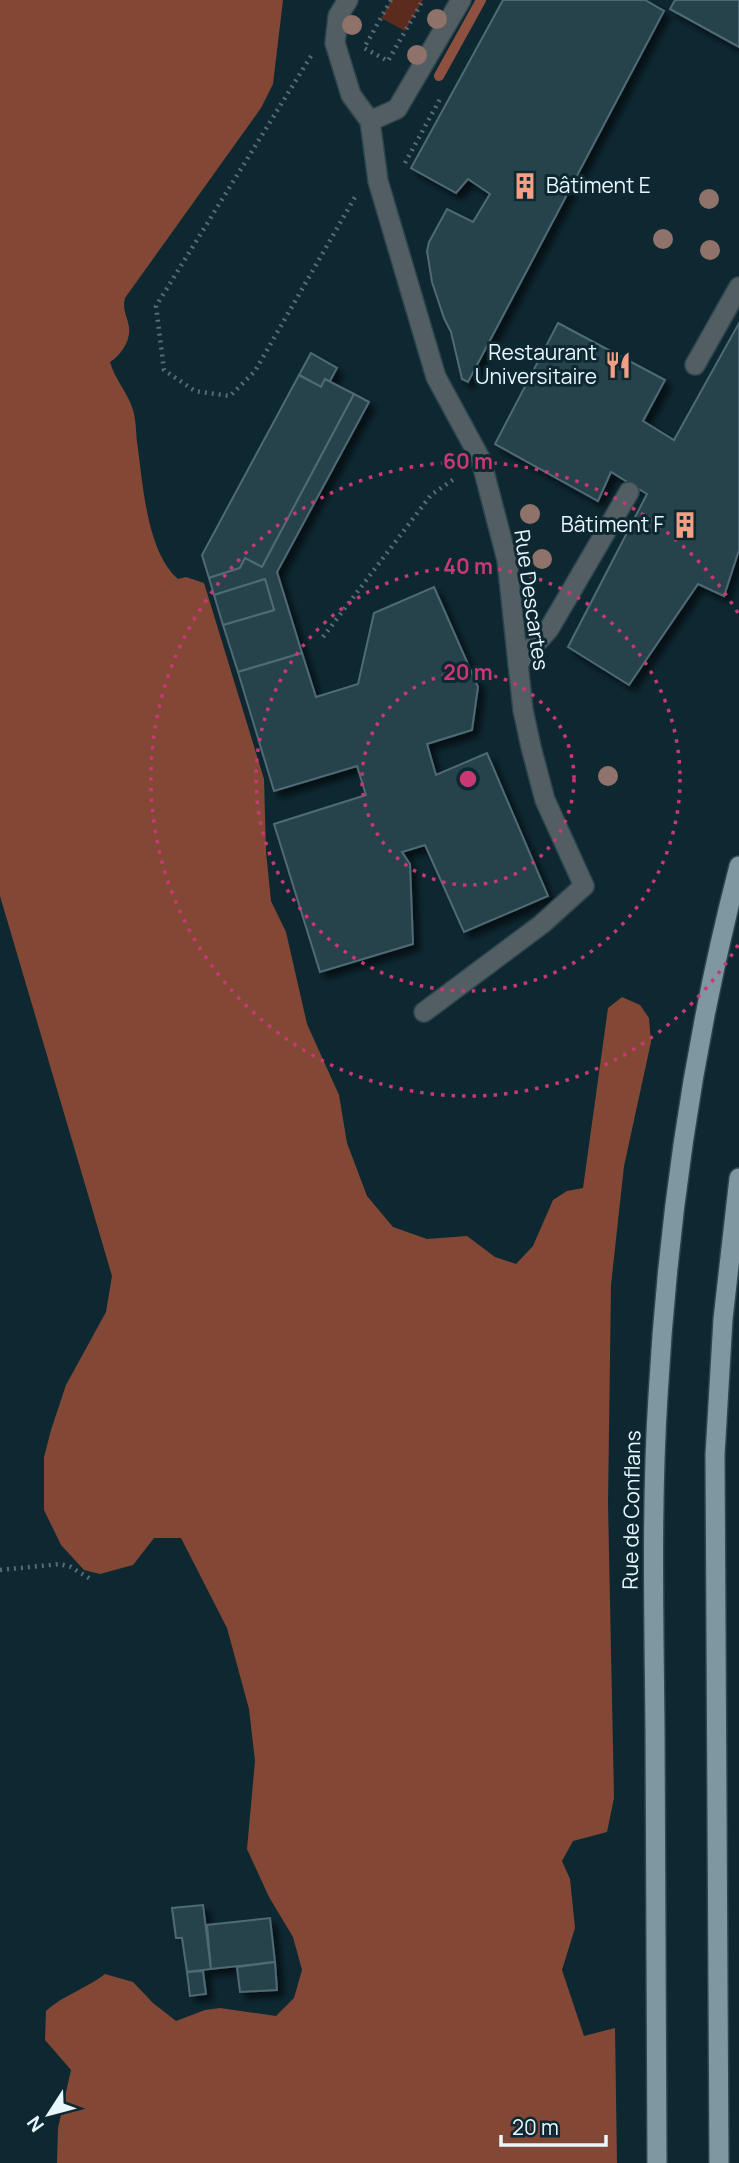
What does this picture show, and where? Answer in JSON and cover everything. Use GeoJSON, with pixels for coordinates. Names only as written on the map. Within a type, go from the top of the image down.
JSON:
{"type":"FeatureCollection","features":[{"type":"Feature","properties":{"kind":"main road","name":"Rue de Conflans"},"geometry":{"type":"LineString","coordinates":[[657,2163],[653,1537],[658,1383],[668,1258],[686,1120],[711,987],[739,866]]}},
{"type":"Feature","properties":{"kind":"main road"},"geometry":{"type":"LineString","coordinates":[[719,2163],[715,1455],[723,1319],[739,1178]]}},
{"type":"Feature","properties":{"kind":"street"},"geometry":{"type":"LineString","coordinates":[[348,0],[338,16],[335,43],[351,95],[370,121],[397,109],[461,0]]}},
{"type":"Feature","properties":{"kind":"street","name":"Rue Descartes"},"geometry":{"type":"LineString","coordinates":[[370,121],[378,181],[436,377],[481,460],[507,560],[523,710],[545,800],[584,886],[542,923],[424,1012]]}},
{"type":"Feature","properties":{"kind":"street"},"geometry":{"type":"LineString","coordinates":[[695,365],[739,288]]}},
{"type":"Feature","properties":{"kind":"street"},"geometry":{"type":"LineString","coordinates":[[518,663],[549,629],[629,492]]}},
{"type":"Feature","properties":{"kind":"path"},"geometry":{"type":"LineString","coordinates":[[391,0],[364,48],[388,61],[423,0]]}},
{"type":"Feature","properties":{"kind":"path"},"geometry":{"type":"LineString","coordinates":[[318,45],[156,306],[164,370],[195,391],[230,396],[255,371],[361,186]]}},
{"type":"Feature","properties":{"kind":"path"},"geometry":{"type":"LineString","coordinates":[[399,174],[440,99]]}},
{"type":"Feature","properties":{"kind":"path"},"geometry":{"type":"LineString","coordinates":[[323,637],[431,495],[481,460]]}},
{"type":"Feature","properties":{"kind":"path"},"geometry":{"type":"LineString","coordinates":[[0,1570],[60,1564],[71,1567],[92,1580]]}},
{"type":"Feature","properties":{"kind":"shaded area"},"geometry":{"type":"Polygon","coordinates":[[[0,0],[283,0],[273,84],[261,108],[125,298],[129,327],[127,342],[110,362],[134,414],[144,496],[159,551],[167,567],[178,579],[186,577],[204,583],[264,779],[266,852],[271,901],[286,932],[307,1024],[339,1095],[347,1143],[367,1196],[393,1227],[427,1239],[467,1236],[495,1257],[516,1264],[533,1246],[553,1200],[567,1191],[583,1188],[608,1008],[622,997],[640,1005],[649,1018],[651,1042],[624,1166],[611,1285],[608,1503],[614,1798],[607,1832],[573,1841],[562,1861],[570,1879],[575,1928],[562,1970],[584,2036],[615,2028],[617,2163],[57,2163],[58,2128],[71,2070],[45,2040],[46,2011],[53,2005],[105,1974],[133,1982],[153,2003],[176,2021],[205,2010],[220,2008],[276,2016],[294,1998],[302,1970],[293,1937],[269,1897],[247,1849],[255,1761],[249,1709],[227,1628],[181,1538],[154,1538],[133,1565],[100,1574],[84,1570],[61,1545],[44,1510],[44,1457],[51,1430],[66,1385],[106,1312],[112,1276],[0,896],[0,0]]]}},
{"type":"Feature","properties":{"kind":"shaded area"},"geometry":{"type":"Polygon","coordinates":[[[391,0],[423,0],[405,31],[381,18],[391,0]]]}},
{"type":"Feature","properties":{"kind":"building","name":"Bâtiment E"},"geometry":{"type":"Polygon","coordinates":[[[503,0],[645,0],[664,11],[468,382],[462,379],[451,332],[432,282],[427,251],[447,209],[473,222],[490,194],[468,179],[456,193],[411,168],[503,0]]]}},
{"type":"Feature","properties":{"kind":"building"},"geometry":{"type":"Polygon","coordinates":[[[675,0],[739,0],[739,47],[670,9],[675,0]]]}},
{"type":"Feature","properties":{"kind":"building","name":"Bâtiment F"},"geometry":{"type":"Polygon","coordinates":[[[558,323],[665,380],[643,421],[674,440],[739,323],[739,550],[724,596],[698,584],[629,685],[568,647],[647,494],[611,472],[598,501],[495,444],[558,323]]]}},
{"type":"Feature","properties":{"kind":"building"},"geometry":{"type":"Polygon","coordinates":[[[311,353],[337,368],[330,381],[325,379],[321,387],[299,375],[311,353]]]}},
{"type":"Feature","properties":{"kind":"building"},"geometry":{"type":"Polygon","coordinates":[[[299,375],[321,387],[325,379],[354,394],[262,567],[245,558],[240,568],[209,578],[202,555],[299,375]]]}},
{"type":"Feature","properties":{"kind":"building"},"geometry":{"type":"Polygon","coordinates":[[[354,394],[369,402],[277,572],[302,653],[238,672],[223,625],[274,610],[265,579],[214,595],[209,578],[240,568],[245,558],[262,567],[354,394]]]}},
{"type":"Feature","properties":{"kind":"building"},"geometry":{"type":"Polygon","coordinates":[[[265,579],[274,610],[223,625],[214,595],[265,579]]]}},
{"type":"Feature","properties":{"kind":"building"},"geometry":{"type":"Polygon","coordinates":[[[434,587],[478,687],[472,730],[427,744],[436,775],[487,753],[548,896],[464,932],[425,845],[402,852],[410,864],[413,944],[320,972],[274,824],[366,795],[357,766],[274,791],[238,672],[302,653],[316,697],[358,684],[374,613],[434,587]]]}},
{"type":"Feature","properties":{"kind":"building"},"geometry":{"type":"Polygon","coordinates":[[[203,1905],[211,1969],[187,1972],[182,1938],[176,1938],[172,1908],[203,1905]]]}},
{"type":"Feature","properties":{"kind":"building"},"geometry":{"type":"Polygon","coordinates":[[[270,1918],[275,1962],[211,1969],[207,1925],[270,1918]]]}},
{"type":"Feature","properties":{"kind":"building"},"geometry":{"type":"Polygon","coordinates":[[[275,1962],[277,1990],[240,1992],[237,1967],[275,1962]]]}},
{"type":"Feature","properties":{"kind":"building"},"geometry":{"type":"Polygon","coordinates":[[[203,1971],[206,1994],[190,1996],[187,1972],[203,1971]]]}},
{"type":"Feature","properties":{"kind":"waterway"},"geometry":{"type":"LineString","coordinates":[[439,76],[481,0]]}},
{"type":"Feature","properties":{"kind":"place","name":"Bâtiment E"},"geometry":{"type":"Point","coordinates":[525,186]}},
{"type":"Feature","properties":{"kind":"place","name":"Restaurant Universitaire"},"geometry":{"type":"Point","coordinates":[618,365]}},
{"type":"Feature","properties":{"kind":"place","name":"Bâtiment F"},"geometry":{"type":"Point","coordinates":[685,525]}}]}
